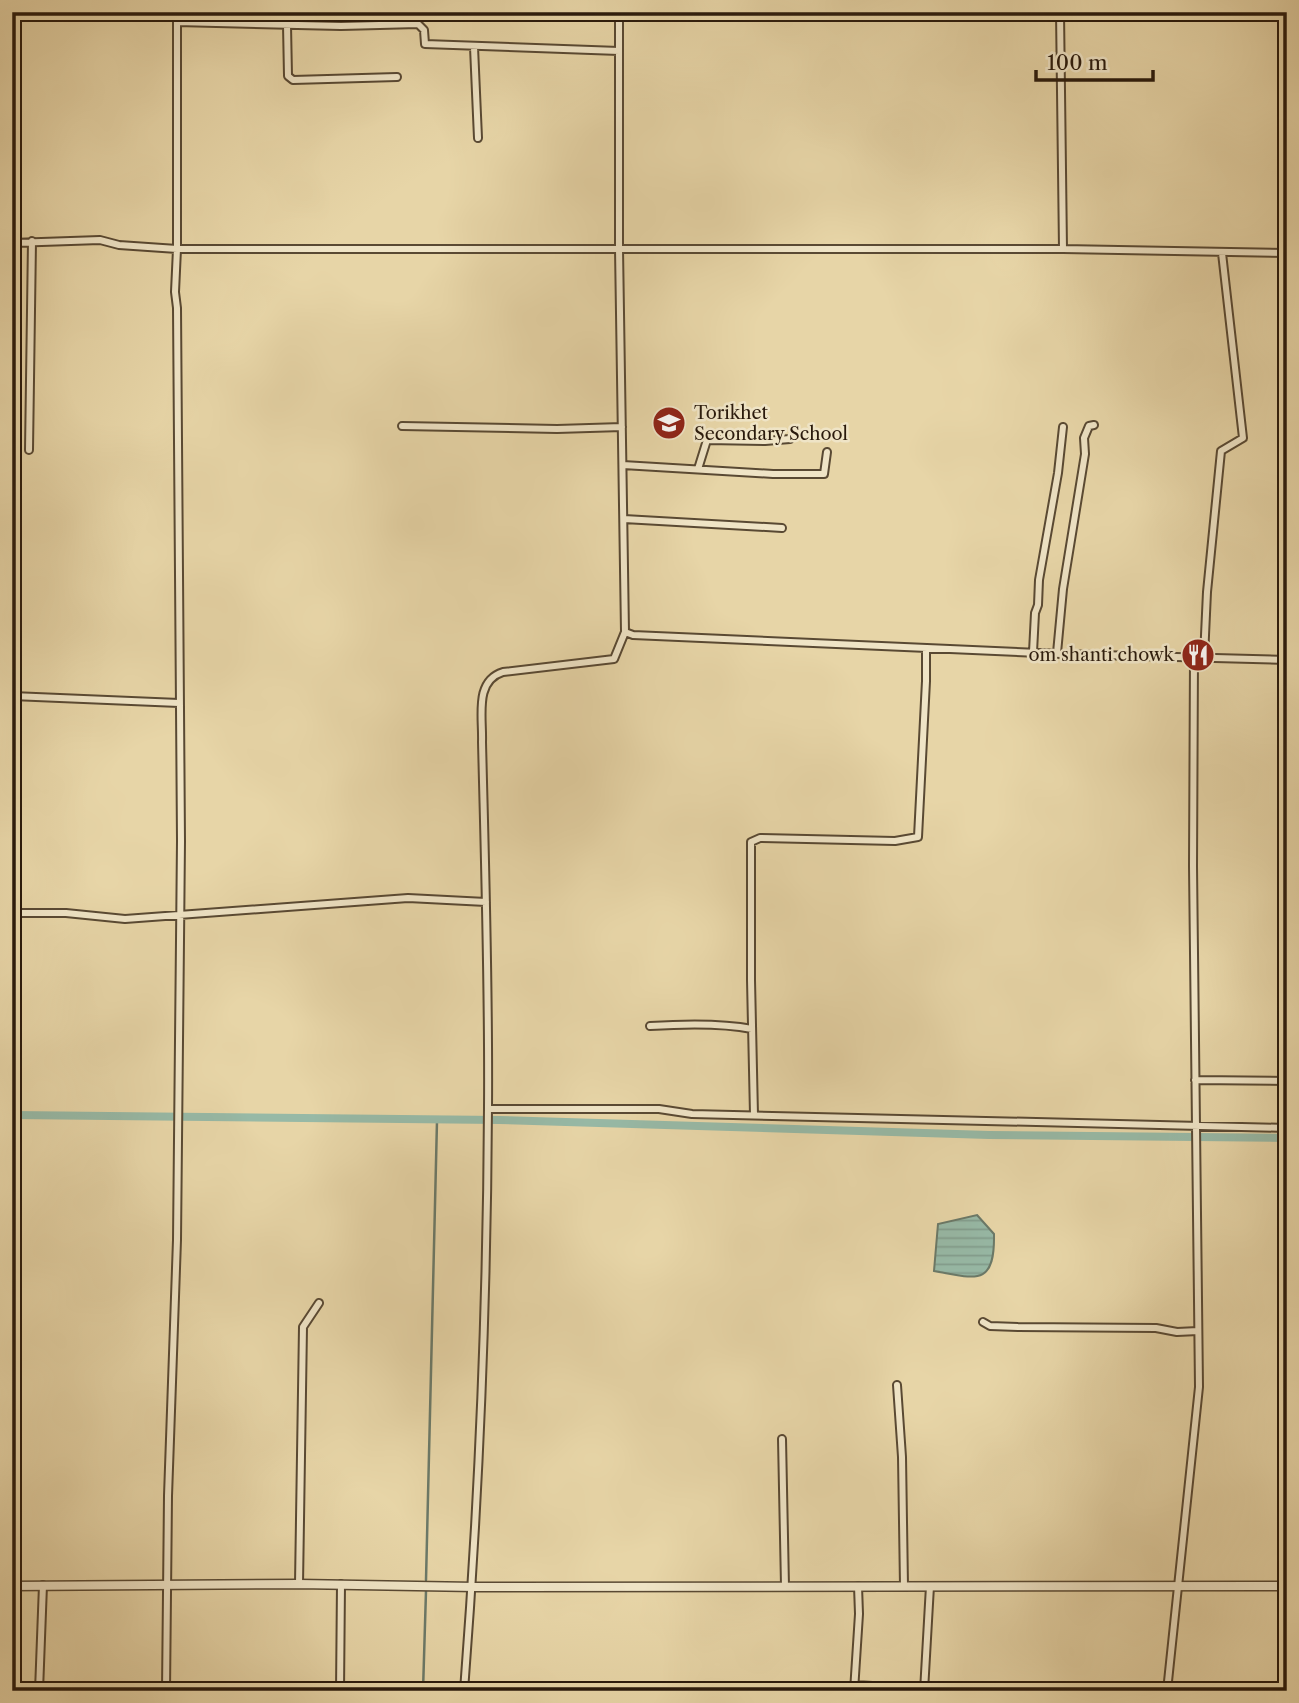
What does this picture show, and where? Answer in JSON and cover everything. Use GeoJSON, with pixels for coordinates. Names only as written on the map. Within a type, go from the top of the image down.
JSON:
{"type":"FeatureCollection","features":[{"type":"Feature","properties":{"kind":"street"},"geometry":{"type":"LineString","coordinates":[[166,1691],[166,1585],[177,1261],[181,841],[175,292],[177,12]]}},
{"type":"Feature","properties":{"kind":"street"},"geometry":{"type":"LineString","coordinates":[[464,1691],[472,1585],[484,1306],[488,1128],[483,688],[489,679],[503,672],[614,659],[625,632],[619,248],[619,12]]}},
{"type":"Feature","properties":{"kind":"street"},"geometry":{"type":"LineString","coordinates":[[1060,12],[1063,248]]}},
{"type":"Feature","properties":{"kind":"street"},"geometry":{"type":"LineString","coordinates":[[177,22],[287,26],[418,24],[424,30],[425,44],[619,51]]}},
{"type":"Feature","properties":{"kind":"street"},"geometry":{"type":"LineString","coordinates":[[287,26],[288,76],[293,80],[397,77]]}},
{"type":"Feature","properties":{"kind":"street"},"geometry":{"type":"LineString","coordinates":[[474,47],[478,138]]}},
{"type":"Feature","properties":{"kind":"street"},"geometry":{"type":"LineString","coordinates":[[12,243],[100,240],[177,249],[1063,248],[1287,253]]}},
{"type":"Feature","properties":{"kind":"street"},"geometry":{"type":"LineString","coordinates":[[29,450],[32,241]]}},
{"type":"Feature","properties":{"kind":"street"},"geometry":{"type":"LineString","coordinates":[[1204,657],[1207,592],[1221,451],[1243,438],[1222,253]]}},
{"type":"Feature","properties":{"kind":"street"},"geometry":{"type":"LineString","coordinates":[[1057,653],[1063,589],[1085,454],[1084,438],[1090,426],[1094,425]]}},
{"type":"Feature","properties":{"kind":"street"},"geometry":{"type":"LineString","coordinates":[[402,426],[622,428]]}},
{"type":"Feature","properties":{"kind":"street"},"geometry":{"type":"LineString","coordinates":[[1033,652],[1034,613],[1038,606],[1039,580],[1058,473],[1063,427]]}},
{"type":"Feature","properties":{"kind":"street"},"geometry":{"type":"LineString","coordinates":[[698,469],[707,440],[790,439]]}},
{"type":"Feature","properties":{"kind":"street"},"geometry":{"type":"LineString","coordinates":[[623,465],[773,474],[824,474],[827,452]]}},
{"type":"Feature","properties":{"kind":"street"},"geometry":{"type":"LineString","coordinates":[[624,519],[782,528]]}},
{"type":"Feature","properties":{"kind":"street"},"geometry":{"type":"LineString","coordinates":[[625,632],[633,635],[926,648],[1287,660]]}},
{"type":"Feature","properties":{"kind":"street"},"geometry":{"type":"LineString","coordinates":[[754,1115],[751,842],[760,838],[895,841],[918,837],[926,648]]}},
{"type":"Feature","properties":{"kind":"street"},"geometry":{"type":"LineString","coordinates":[[1167,1691],[1199,1387],[1194,657]]}},
{"type":"Feature","properties":{"kind":"street"},"geometry":{"type":"LineString","coordinates":[[12,696],[179,704]]}},
{"type":"Feature","properties":{"kind":"street"},"geometry":{"type":"LineString","coordinates":[[12,914],[66,913],[125,919],[408,898],[486,902]]}},
{"type":"Feature","properties":{"kind":"street"},"geometry":{"type":"LineString","coordinates":[[650,1026],[678,1024],[739,1026],[752,1029]]}},
{"type":"Feature","properties":{"kind":"street"},"geometry":{"type":"LineString","coordinates":[[1195,1080],[1287,1081]]}},
{"type":"Feature","properties":{"kind":"street"},"geometry":{"type":"LineString","coordinates":[[488,1112],[659,1110],[692,1114],[1287,1128]]}},
{"type":"Feature","properties":{"kind":"street"},"geometry":{"type":"LineString","coordinates":[[299,1584],[303,1327],[319,1303]]}},
{"type":"Feature","properties":{"kind":"street"},"geometry":{"type":"LineString","coordinates":[[983,1322],[1018,1327],[1198,1331]]}},
{"type":"Feature","properties":{"kind":"street"},"geometry":{"type":"LineString","coordinates":[[897,1385],[902,1457],[904,1586]]}},
{"type":"Feature","properties":{"kind":"street"},"geometry":{"type":"LineString","coordinates":[[782,1439],[785,1586]]}},
{"type":"Feature","properties":{"kind":"street"},"geometry":{"type":"LineString","coordinates":[[340,1691],[341,1584]]}},
{"type":"Feature","properties":{"kind":"street"},"geometry":{"type":"LineString","coordinates":[[12,1586],[1287,1586]]}},
{"type":"Feature","properties":{"kind":"street"},"geometry":{"type":"LineString","coordinates":[[39,1691],[43,1586]]}},
{"type":"Feature","properties":{"kind":"street"},"geometry":{"type":"LineString","coordinates":[[858,1586],[855,1688],[924,1690],[930,1586]]}},
{"type":"Feature","properties":{"kind":"shaded area"},"geometry":{"type":"Polygon","coordinates":[[[977,1215],[994,1234],[991,1264],[986,1271],[971,1277],[934,1271],[938,1224],[977,1215]]]}},
{"type":"Feature","properties":{"kind":"waterway"},"geometry":{"type":"LineString","coordinates":[[12,1115],[499,1120],[989,1135],[1287,1138]]}},
{"type":"Feature","properties":{"kind":"waterway"},"geometry":{"type":"LineString","coordinates":[[426,1580],[437,1121]]}},
{"type":"Feature","properties":{"kind":"waterway"},"geometry":{"type":"LineString","coordinates":[[423,1691],[426,1591]]}},
{"type":"Feature","properties":{"kind":"place","name":"Torikhet Secondary School"},"geometry":{"type":"Point","coordinates":[669,423]}},
{"type":"Feature","properties":{"kind":"place","name":"om shanti chowk"},"geometry":{"type":"Point","coordinates":[1198,655]}}]}
